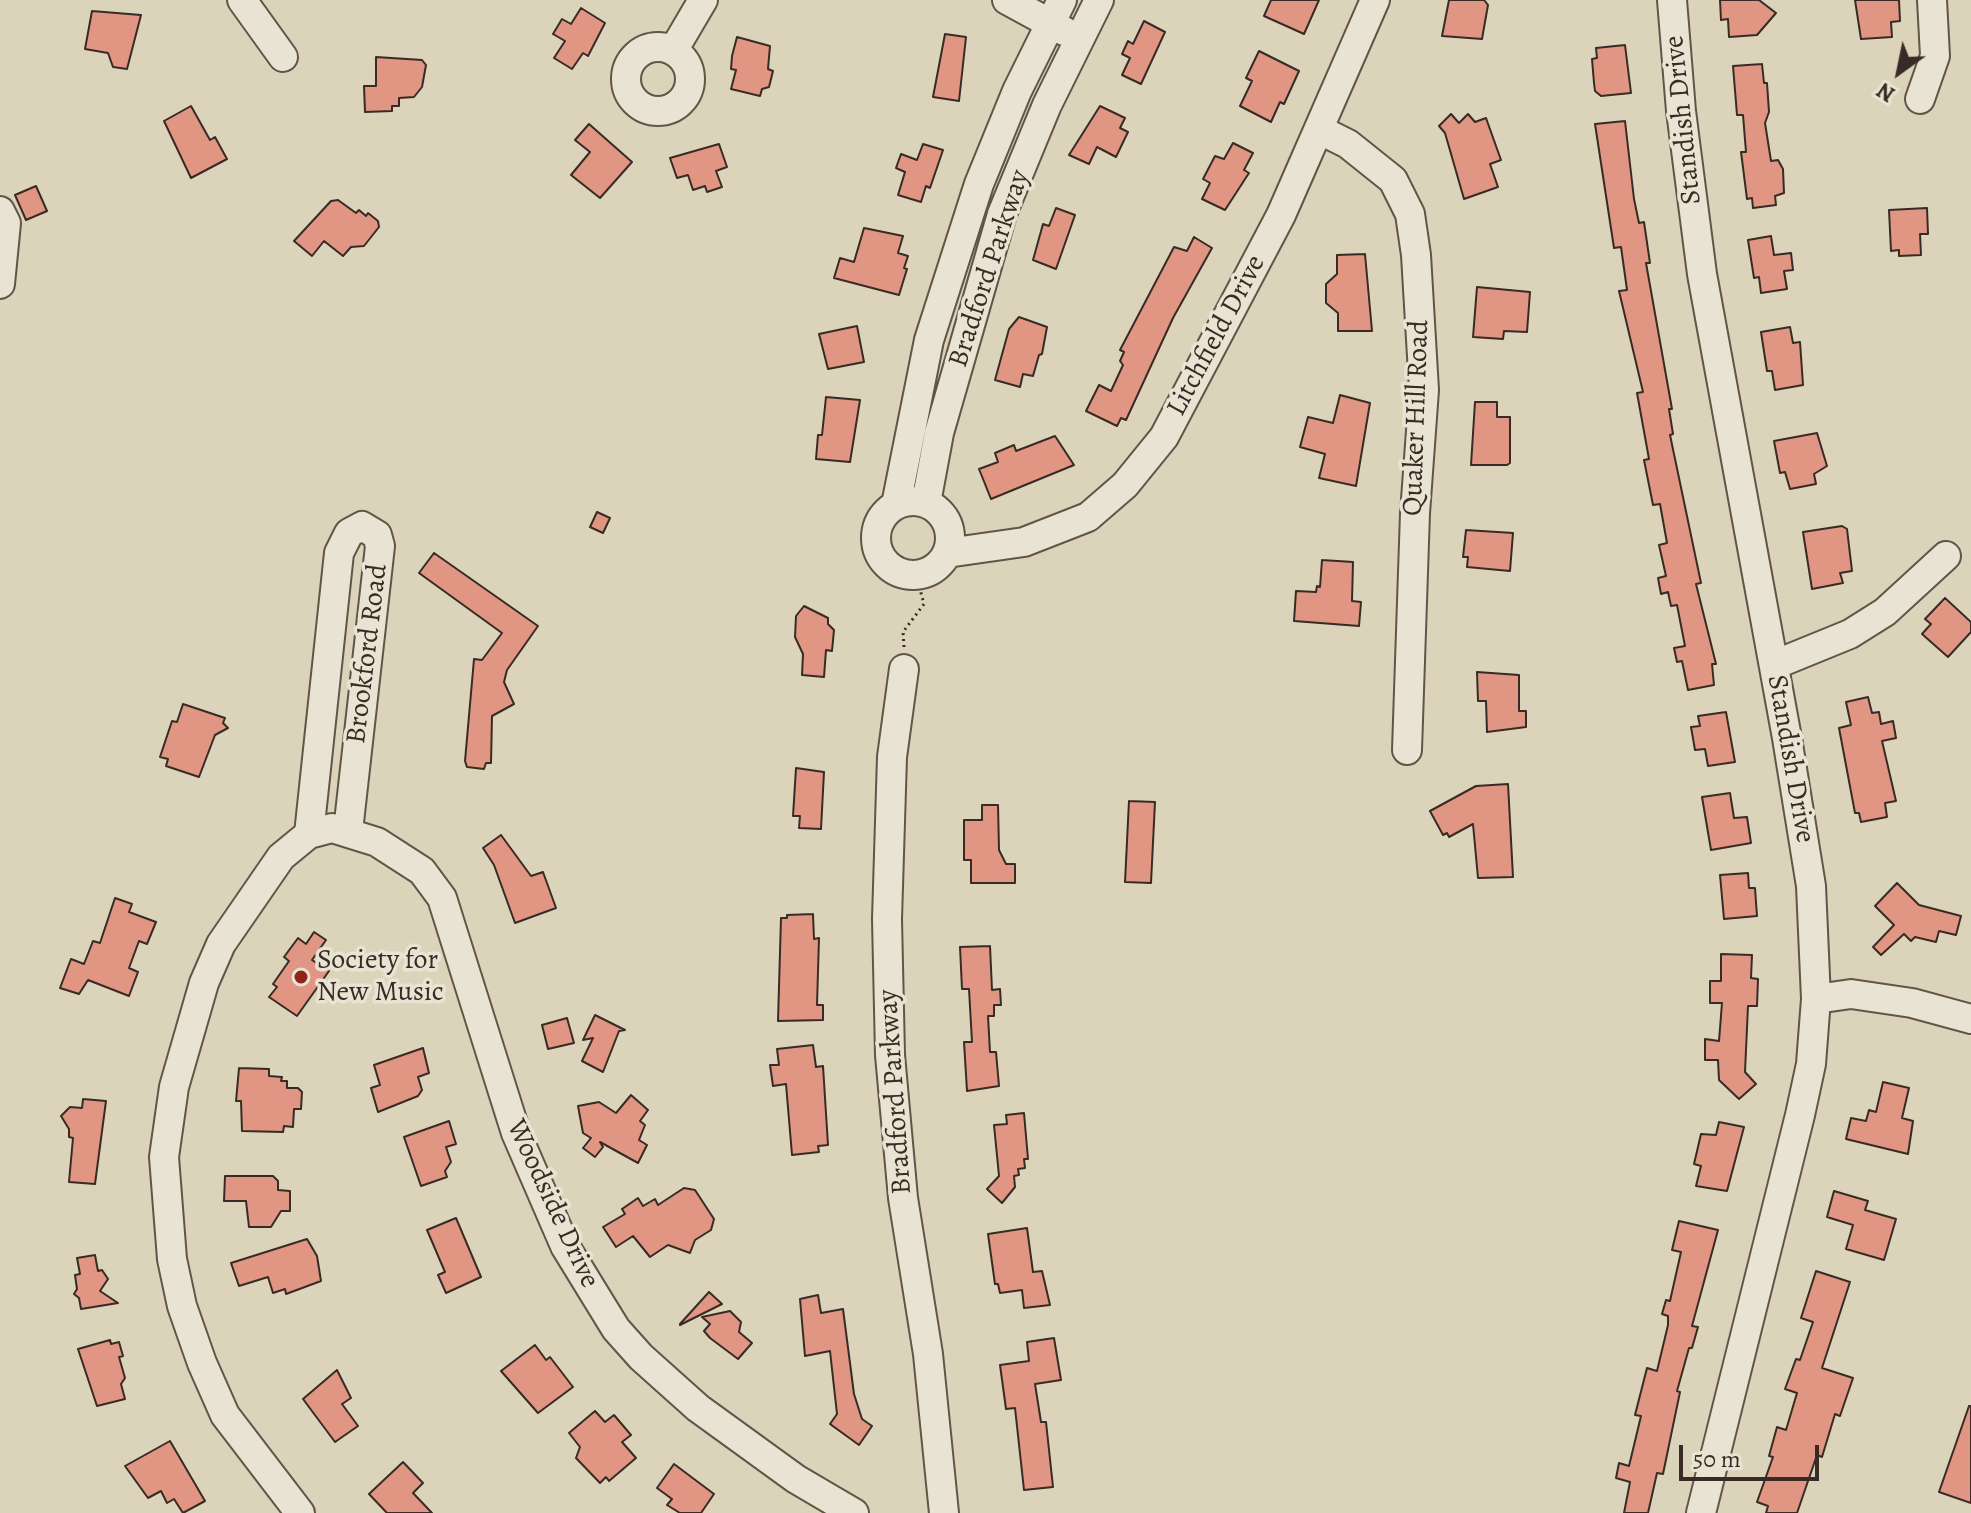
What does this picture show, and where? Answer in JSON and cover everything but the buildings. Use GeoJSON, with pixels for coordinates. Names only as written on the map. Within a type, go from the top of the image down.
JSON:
{"type":"FeatureCollection","features":[{"type":"Feature","properties":{"kind":"street"},"geometry":{"type":"LineString","coordinates":[[242,0],[283,57]]}},
{"type":"Feature","properties":{"kind":"street"},"geometry":{"type":"LineString","coordinates":[[673,51],[703,0]]}},
{"type":"Feature","properties":{"kind":"street"},"geometry":{"type":"LineString","coordinates":[[1007,0],[1056,12],[1079,38]]}},
{"type":"Feature","properties":{"kind":"street","name":"Bradford Parkway"},"geometry":{"type":"LineString","coordinates":[[926,503],[939,433],[1002,214],[1079,38],[1099,0]]}},
{"type":"Feature","properties":{"kind":"street","name":"Litchfield Drive"},"geometry":{"type":"LineString","coordinates":[[947,553],[1024,542],[1088,517],[1125,485],[1164,437],[1281,215],[1375,0]]}},
{"type":"Feature","properties":{"kind":"street","name":"Standish Drive"},"geometry":{"type":"LineString","coordinates":[[1672,0],[1702,274],[1811,886],[1816,999],[1811,1064],[1800,1115],[1701,1513]]}},
{"type":"Feature","properties":{"kind":"street"},"geometry":{"type":"LineString","coordinates":[[1920,99],[1935,56],[1932,0]]}},
{"type":"Feature","properties":{"kind":"street","name":"Bradford Parkway"},"geometry":{"type":"LineString","coordinates":[[916,575],[896,571],[878,548],[878,528],[896,505],[929,340],[979,184],[1017,91],[1056,12]]}},
{"type":"Feature","properties":{"kind":"street","name":"Quaker Hill Road"},"geometry":{"type":"LineString","coordinates":[[1320,130],[1348,144],[1393,180],[1410,214],[1416,255],[1424,390],[1415,513],[1407,750]]}},
{"type":"Feature","properties":{"kind":"street"},"geometry":{"type":"LineString","coordinates":[[0,211],[6,223],[0,284]]}},
{"type":"Feature","properties":{"kind":"street"},"geometry":{"type":"LineString","coordinates":[[896,505],[926,503],[944,518],[949,529],[947,553],[935,568],[916,575]]}},
{"type":"Feature","properties":{"kind":"street","name":"Brookford Road"},"geometry":{"type":"LineString","coordinates":[[309,834],[339,553],[349,533],[362,526],[377,535],[380,546],[348,831]]}},
{"type":"Feature","properties":{"kind":"street"},"geometry":{"type":"LineString","coordinates":[[1774,665],[1850,634],[1885,612],[1946,556]]}},
{"type":"Feature","properties":{"kind":"street","name":"Bradford Parkway"},"geometry":{"type":"LineString","coordinates":[[904,669],[892,757],[887,919],[890,1055],[903,1198],[928,1354],[944,1513]]}},
{"type":"Feature","properties":{"kind":"street"},"geometry":{"type":"LineString","coordinates":[[300,1513],[225,1415],[202,1363],[182,1306],[172,1259],[164,1157],[174,1087],[204,983],[221,944],[281,857],[309,834],[332,828],[348,831]]}},
{"type":"Feature","properties":{"kind":"street","name":"Woodside Drive"},"geometry":{"type":"LineString","coordinates":[[348,831],[377,842],[422,871],[442,898],[516,1133],[565,1246],[616,1329],[641,1357],[698,1408],[796,1479],[854,1513]]}},
{"type":"Feature","properties":{"kind":"street"},"geometry":{"type":"LineString","coordinates":[[1816,999],[1851,994],[1912,1003],[1971,1019]]}},
{"type":"Feature","properties":{"kind":"path"},"geometry":{"type":"LineString","coordinates":[[904,669],[903,632],[924,604],[916,575]]}},
{"type":"Feature","properties":{"kind":"place","name":"Society for New Music"},"geometry":{"type":"Point","coordinates":[301,977]}}]}
